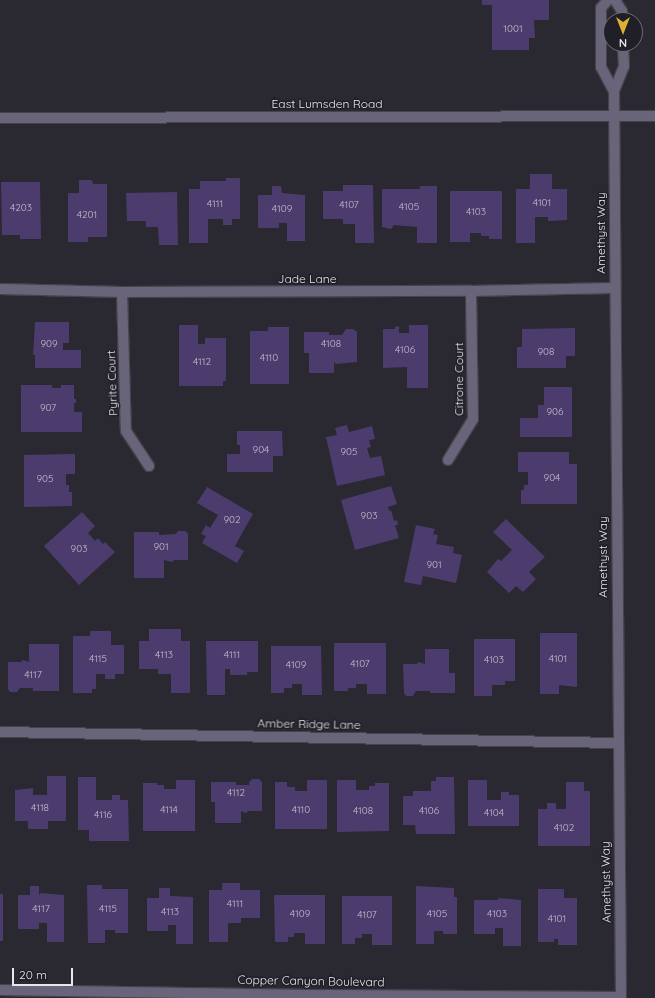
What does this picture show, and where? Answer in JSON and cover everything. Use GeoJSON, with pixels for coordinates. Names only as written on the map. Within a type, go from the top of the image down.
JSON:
{"type":"FeatureCollection","features":[{"type":"Feature","properties":{"kind":"street"},"geometry":{"type":"LineString","coordinates":[[608,0],[601,8],[601,67],[614,91]]}},
{"type":"Feature","properties":{"kind":"street"},"geometry":{"type":"LineString","coordinates":[[615,0],[622,12]]}},
{"type":"Feature","properties":{"kind":"street"},"geometry":{"type":"LineString","coordinates":[[614,91],[624,66],[623,52]]}},
{"type":"Feature","properties":{"kind":"street","name":"Amethyst Way"},"geometry":{"type":"LineString","coordinates":[[614,91],[614,288],[621,998]]}},
{"type":"Feature","properties":{"kind":"street","name":"East Lumsden Road"},"geometry":{"type":"LineString","coordinates":[[0,118],[655,116]]}},
{"type":"Feature","properties":{"kind":"street","name":"Jade Lane"},"geometry":{"type":"LineString","coordinates":[[0,289],[122,292],[471,291],[614,288]]}},
{"type":"Feature","properties":{"kind":"street","name":"Citrone Court"},"geometry":{"type":"LineString","coordinates":[[448,460],[473,419],[471,291]]}},
{"type":"Feature","properties":{"kind":"street","name":"Pyrite Court"},"geometry":{"type":"LineString","coordinates":[[122,292],[126,431],[149,466]]}},
{"type":"Feature","properties":{"kind":"street","name":"Amber Ridge Lane"},"geometry":{"type":"LineString","coordinates":[[0,732],[618,743]]}},
{"type":"Feature","properties":{"kind":"street","name":"Copper Canyon Boulevard"},"geometry":{"type":"LineString","coordinates":[[0,990],[327,996],[621,998]]}},
{"type":"Feature","properties":{"kind":"building"},"geometry":{"type":"Polygon","coordinates":[[[482,0],[549,0],[549,20],[534,20],[535,38],[529,38],[529,50],[492,50],[492,5],[482,5],[482,0]]]}},
{"type":"Feature","properties":{"kind":"building"},"geometry":{"type":"Polygon","coordinates":[[[530,174],[552,174],[552,189],[567,189],[567,220],[548,221],[548,217],[535,217],[535,243],[516,243],[516,189],[530,189],[530,174]]]}},
{"type":"Feature","properties":{"kind":"building"},"geometry":{"type":"Polygon","coordinates":[[[226,178],[240,178],[240,219],[232,219],[232,225],[223,225],[223,219],[208,219],[208,243],[189,243],[189,189],[200,189],[200,181],[226,181],[226,178]]]}},
{"type":"Feature","properties":{"kind":"building"},"geometry":{"type":"Polygon","coordinates":[[[79,180],[92,180],[93,184],[107,184],[107,237],[88,237],[88,242],[68,242],[68,193],[79,193],[79,180]]]}},
{"type":"Feature","properties":{"kind":"building"},"geometry":{"type":"Polygon","coordinates":[[[1,182],[40,182],[41,239],[20,239],[20,235],[2,235],[1,182]]]}},
{"type":"Feature","properties":{"kind":"building"},"geometry":{"type":"Polygon","coordinates":[[[343,185],[373,185],[374,243],[355,243],[355,224],[343,224],[343,219],[323,219],[323,191],[343,191],[343,185]]]}},
{"type":"Feature","properties":{"kind":"building"},"geometry":{"type":"Polygon","coordinates":[[[272,186],[281,186],[282,193],[305,195],[305,241],[287,241],[287,223],[279,223],[279,228],[258,228],[258,195],[272,195],[272,186]]]}},
{"type":"Feature","properties":{"kind":"building"},"geometry":{"type":"Polygon","coordinates":[[[420,186],[437,186],[437,243],[417,243],[417,227],[394,225],[391,229],[382,227],[382,189],[420,189],[420,186]]]}},
{"type":"Feature","properties":{"kind":"building"},"geometry":{"type":"Polygon","coordinates":[[[450,191],[502,191],[502,239],[489,239],[489,236],[481,236],[481,233],[470,233],[470,242],[450,242],[450,191]]]}},
{"type":"Feature","properties":{"kind":"building"},"geometry":{"type":"Polygon","coordinates":[[[177,192],[178,245],[159,245],[158,227],[146,227],[146,221],[127,221],[126,193],[177,192]]]}},
{"type":"Feature","properties":{"kind":"building"},"geometry":{"type":"Polygon","coordinates":[[[35,322],[69,322],[69,343],[63,343],[63,350],[81,350],[81,368],[35,368],[35,355],[33,355],[35,322]]]}},
{"type":"Feature","properties":{"kind":"building"},"geometry":{"type":"Polygon","coordinates":[[[179,325],[198,325],[198,344],[205,344],[205,338],[226,338],[226,381],[223,381],[223,386],[179,386],[179,325]]]}},
{"type":"Feature","properties":{"kind":"building"},"geometry":{"type":"Polygon","coordinates":[[[409,325],[428,325],[428,388],[407,388],[407,367],[383,368],[383,329],[395,329],[395,327],[399,326],[399,333],[409,333],[409,325]]]}},
{"type":"Feature","properties":{"kind":"building"},"geometry":{"type":"Polygon","coordinates":[[[268,327],[289,327],[289,384],[250,384],[250,331],[268,331],[268,327]]]}},
{"type":"Feature","properties":{"kind":"building"},"geometry":{"type":"Polygon","coordinates":[[[575,328],[575,356],[566,356],[566,368],[517,368],[517,347],[522,347],[522,329],[575,328]]]}},
{"type":"Feature","properties":{"kind":"building"},"geometry":{"type":"Polygon","coordinates":[[[346,329],[353,329],[357,332],[357,362],[336,364],[334,362],[334,373],[309,373],[309,353],[304,353],[304,332],[329,332],[329,335],[342,335],[346,329]]]}},
{"type":"Feature","properties":{"kind":"building"},"geometry":{"type":"Polygon","coordinates":[[[21,385],[52,385],[52,388],[61,388],[61,385],[74,385],[74,399],[76,399],[76,403],[74,403],[74,412],[82,412],[82,432],[21,432],[21,385]]]}},
{"type":"Feature","properties":{"kind":"building"},"geometry":{"type":"Polygon","coordinates":[[[544,387],[572,387],[572,437],[520,437],[520,418],[538,418],[538,405],[544,405],[544,387]]]}},
{"type":"Feature","properties":{"kind":"building"},"geometry":{"type":"Polygon","coordinates":[[[347,425],[349,432],[372,426],[375,439],[369,440],[371,447],[367,448],[370,458],[381,456],[385,475],[337,486],[326,437],[337,435],[335,428],[347,425]]]}},
{"type":"Feature","properties":{"kind":"building"},"geometry":{"type":"Polygon","coordinates":[[[237,431],[282,431],[283,456],[273,456],[273,472],[227,472],[227,454],[240,454],[240,445],[237,445],[237,431]]]}},
{"type":"Feature","properties":{"kind":"building"},"geometry":{"type":"Polygon","coordinates":[[[518,452],[569,452],[569,464],[577,464],[577,504],[521,504],[521,490],[524,490],[524,485],[528,485],[528,472],[518,472],[518,452]]]}},
{"type":"Feature","properties":{"kind":"building"},"geometry":{"type":"Polygon","coordinates":[[[75,454],[75,474],[66,474],[66,485],[69,485],[69,492],[72,492],[72,506],[24,507],[24,455],[75,454]]]}},
{"type":"Feature","properties":{"kind":"building"},"geometry":{"type":"Polygon","coordinates":[[[391,486],[397,504],[388,507],[389,511],[391,510],[394,521],[397,520],[398,525],[395,525],[399,538],[355,550],[341,500],[391,486]]]}},
{"type":"Feature","properties":{"kind":"building"},"geometry":{"type":"Polygon","coordinates":[[[207,487],[253,514],[235,546],[244,551],[237,563],[202,543],[206,536],[201,534],[206,525],[210,528],[218,515],[197,503],[207,487]]]}},
{"type":"Feature","properties":{"kind":"building"},"geometry":{"type":"Polygon","coordinates":[[[82,512],[95,526],[88,533],[95,541],[98,538],[103,544],[105,542],[115,552],[79,585],[44,546],[82,512]]]}},
{"type":"Feature","properties":{"kind":"building"},"geometry":{"type":"Polygon","coordinates":[[[506,519],[545,557],[529,572],[536,579],[523,592],[516,586],[509,593],[487,572],[498,559],[501,561],[512,550],[493,532],[506,519]]]}},
{"type":"Feature","properties":{"kind":"building"},"geometry":{"type":"Polygon","coordinates":[[[416,525],[435,529],[433,534],[438,535],[436,544],[454,547],[453,553],[462,555],[456,583],[423,576],[421,585],[404,582],[416,525]]]}},
{"type":"Feature","properties":{"kind":"building"},"geometry":{"type":"Polygon","coordinates":[[[178,531],[185,531],[188,533],[188,560],[174,560],[172,562],[164,560],[164,578],[134,578],[134,532],[159,532],[159,535],[176,534],[178,531]]]}},
{"type":"Feature","properties":{"kind":"building"},"geometry":{"type":"Polygon","coordinates":[[[149,629],[181,629],[181,641],[190,641],[190,693],[171,693],[171,674],[158,674],[158,669],[139,669],[139,641],[149,641],[149,629]]]}},
{"type":"Feature","properties":{"kind":"building"},"geometry":{"type":"Polygon","coordinates":[[[90,631],[111,631],[111,645],[124,645],[124,674],[115,674],[115,679],[105,679],[105,674],[96,674],[96,689],[92,689],[92,693],[73,693],[73,636],[90,636],[90,631]]]}},
{"type":"Feature","properties":{"kind":"building"},"geometry":{"type":"Polygon","coordinates":[[[540,633],[577,633],[577,687],[559,685],[559,694],[540,694],[540,633]]]}},
{"type":"Feature","properties":{"kind":"building"},"geometry":{"type":"Polygon","coordinates":[[[474,639],[515,639],[515,681],[505,681],[505,685],[492,685],[492,696],[474,696],[474,639]]]}},
{"type":"Feature","properties":{"kind":"building"},"geometry":{"type":"Polygon","coordinates":[[[206,641],[258,641],[258,672],[247,672],[247,675],[230,675],[230,669],[225,669],[225,695],[207,695],[206,641]]]}},
{"type":"Feature","properties":{"kind":"building"},"geometry":{"type":"Polygon","coordinates":[[[334,643],[386,643],[386,694],[367,694],[367,684],[356,684],[356,688],[348,688],[348,691],[334,691],[334,643]]]}},
{"type":"Feature","properties":{"kind":"building"},"geometry":{"type":"Polygon","coordinates":[[[29,644],[59,644],[59,691],[33,691],[33,688],[20,688],[17,692],[10,692],[8,689],[8,662],[21,662],[23,660],[29,662],[29,644]]]}},
{"type":"Feature","properties":{"kind":"building"},"geometry":{"type":"Polygon","coordinates":[[[271,646],[321,646],[322,695],[302,695],[302,684],[292,684],[292,688],[284,688],[284,693],[271,693],[271,646]]]}},
{"type":"Feature","properties":{"kind":"building"},"geometry":{"type":"Polygon","coordinates":[[[425,649],[449,649],[449,673],[455,673],[455,693],[430,693],[430,691],[416,691],[413,696],[406,696],[404,693],[403,664],[417,664],[418,662],[425,664],[425,649]]]}},
{"type":"Feature","properties":{"kind":"building"},"geometry":{"type":"Polygon","coordinates":[[[47,776],[66,776],[66,821],[48,821],[48,829],[28,829],[28,821],[15,821],[15,790],[33,788],[33,795],[47,795],[47,776]]]}},
{"type":"Feature","properties":{"kind":"building"},"geometry":{"type":"Polygon","coordinates":[[[78,777],[96,777],[96,800],[112,800],[112,795],[120,795],[120,800],[128,800],[129,841],[89,841],[89,830],[78,830],[78,777]]]}},
{"type":"Feature","properties":{"kind":"building"},"geometry":{"type":"Polygon","coordinates":[[[436,777],[454,777],[455,834],[416,834],[415,825],[403,825],[403,796],[413,796],[413,791],[431,791],[431,781],[436,781],[436,777]]]}},
{"type":"Feature","properties":{"kind":"building"},"geometry":{"type":"Polygon","coordinates":[[[252,779],[259,779],[262,782],[262,811],[248,811],[246,813],[241,811],[241,823],[215,823],[215,802],[211,802],[211,782],[236,782],[236,785],[249,785],[249,782],[252,779]]]}},
{"type":"Feature","properties":{"kind":"building"},"geometry":{"type":"Polygon","coordinates":[[[176,780],[195,780],[195,831],[143,831],[143,783],[157,783],[157,785],[164,785],[164,789],[176,789],[176,780]]]}},
{"type":"Feature","properties":{"kind":"building"},"geometry":{"type":"Polygon","coordinates":[[[307,780],[327,780],[327,829],[275,829],[275,782],[287,782],[287,787],[295,787],[295,791],[307,791],[307,780]]]}},
{"type":"Feature","properties":{"kind":"building"},"geometry":{"type":"Polygon","coordinates":[[[337,780],[356,780],[356,790],[369,790],[369,786],[375,786],[375,783],[389,783],[389,831],[337,832],[337,780]]]}},
{"type":"Feature","properties":{"kind":"building"},"geometry":{"type":"Polygon","coordinates":[[[468,780],[487,780],[487,800],[501,800],[501,792],[509,792],[509,795],[519,795],[519,826],[468,826],[468,780]]]}},
{"type":"Feature","properties":{"kind":"building"},"geometry":{"type":"Polygon","coordinates":[[[566,782],[584,782],[584,791],[590,791],[590,846],[538,846],[538,809],[547,809],[547,803],[556,803],[556,809],[566,809],[566,782]]]}},
{"type":"Feature","properties":{"kind":"building"},"geometry":{"type":"Polygon","coordinates":[[[222,883],[240,883],[240,890],[260,890],[260,918],[241,918],[241,923],[228,923],[228,942],[209,942],[209,890],[222,890],[222,883]]]}},
{"type":"Feature","properties":{"kind":"building"},"geometry":{"type":"Polygon","coordinates":[[[87,885],[102,885],[102,889],[128,889],[128,933],[115,933],[115,930],[105,930],[105,943],[88,943],[87,885]]]}},
{"type":"Feature","properties":{"kind":"building"},"geometry":{"type":"Polygon","coordinates":[[[30,886],[39,886],[39,895],[41,893],[64,895],[64,942],[47,942],[47,923],[39,923],[39,929],[18,929],[18,895],[30,895],[30,886]]]}},
{"type":"Feature","properties":{"kind":"building"},"geometry":{"type":"Polygon","coordinates":[[[416,886],[454,888],[454,897],[457,897],[457,934],[443,934],[443,931],[434,931],[434,944],[416,944],[416,886]]]}},
{"type":"Feature","properties":{"kind":"building"},"geometry":{"type":"Polygon","coordinates":[[[159,888],[170,888],[170,896],[193,897],[193,944],[176,944],[176,925],[168,925],[168,931],[147,931],[147,898],[159,898],[159,888]]]}},
{"type":"Feature","properties":{"kind":"building"},"geometry":{"type":"Polygon","coordinates":[[[538,889],[564,889],[564,898],[577,898],[577,945],[558,945],[558,939],[554,939],[554,942],[538,942],[538,889]]]}},
{"type":"Feature","properties":{"kind":"building"},"geometry":{"type":"Polygon","coordinates":[[[0,894],[3,894],[3,941],[0,941],[0,894]]]}},
{"type":"Feature","properties":{"kind":"building"},"geometry":{"type":"Polygon","coordinates":[[[274,895],[325,895],[325,944],[305,944],[305,933],[294,933],[294,937],[288,937],[288,942],[275,942],[274,895]]]}},
{"type":"Feature","properties":{"kind":"building"},"geometry":{"type":"Polygon","coordinates":[[[342,896],[392,896],[392,945],[372,945],[372,934],[362,934],[362,938],[355,938],[355,944],[342,944],[342,896]]]}},
{"type":"Feature","properties":{"kind":"building"},"geometry":{"type":"Polygon","coordinates":[[[498,898],[521,900],[521,946],[503,946],[503,928],[495,928],[495,934],[474,934],[474,900],[498,900],[498,898]]]}}]}
